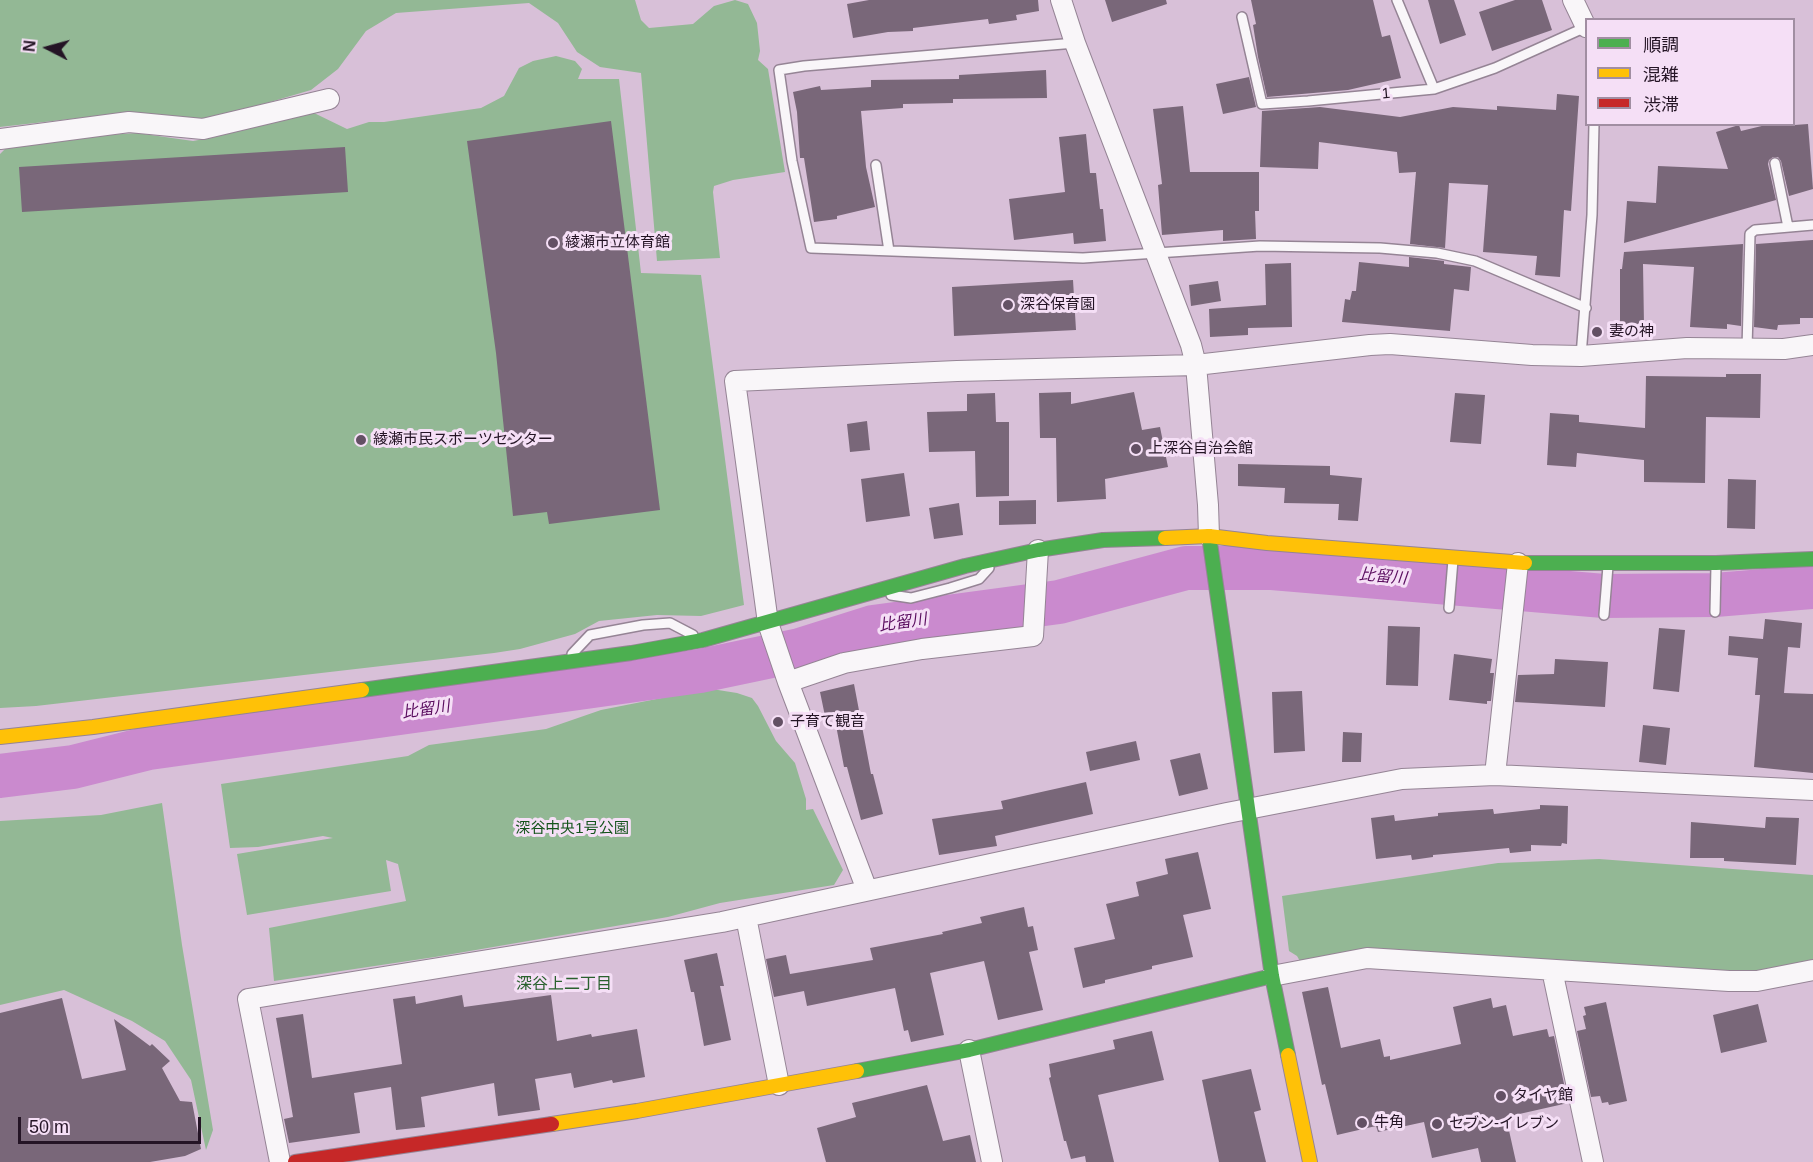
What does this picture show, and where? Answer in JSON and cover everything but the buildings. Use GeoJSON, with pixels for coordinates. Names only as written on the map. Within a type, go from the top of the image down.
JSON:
{"type":"FeatureCollection","features":[{"type":"Feature","properties":{"kind":"street"},"geometry":{"type":"LineString","coordinates":[[1061,0],[1075,43],[1189,339],[1196,365],[1208,493],[1210,545],[1272,976],[1310,1162]]}},
{"type":"Feature","properties":{"kind":"street","name":"1"},"geometry":{"type":"LineString","coordinates":[[1573,0],[1585,23]]}},
{"type":"Feature","properties":{"kind":"street"},"geometry":{"type":"LineString","coordinates":[[0,139],[129,122],[203,129],[329,99]]}},
{"type":"Feature","properties":{"kind":"street"},"geometry":{"type":"LineString","coordinates":[[867,890],[768,623],[735,381],[957,371],[1196,365],[1390,344],[1532,355],[1581,356],[1687,348],[1784,349],[1813,345]]}},
{"type":"Feature","properties":{"kind":"street"},"geometry":{"type":"LineString","coordinates":[[0,737],[93,727],[565,662],[703,640],[910,580],[1038,550],[1103,540],[1210,545],[1268,543],[1517,570],[1608,563],[1716,571],[1813,559]]}},
{"type":"Feature","properties":{"kind":"street"},"geometry":{"type":"LineString","coordinates":[[786,676],[922,649],[1033,636],[1038,550]]}},
{"type":"Feature","properties":{"kind":"street"},"geometry":{"type":"LineString","coordinates":[[1495,775],[1517,570]]}},
{"type":"Feature","properties":{"kind":"street"},"geometry":{"type":"LineString","coordinates":[[280,1162],[248,999],[746,917],[1248,809],[1402,779],[1495,775],[1813,790]]}},
{"type":"Feature","properties":{"kind":"street"},"geometry":{"type":"LineString","coordinates":[[746,917],[779,1085]]}},
{"type":"Feature","properties":{"kind":"street"},"geometry":{"type":"LineString","coordinates":[[295,1162],[637,1111],[969,1050],[1272,976],[1366,958],[1729,981],[1757,981],[1813,970]]}},
{"type":"Feature","properties":{"kind":"street"},"geometry":{"type":"LineString","coordinates":[[1552,970],[1593,1162]]}},
{"type":"Feature","properties":{"kind":"street"},"geometry":{"type":"LineString","coordinates":[[969,1050],[992,1162]]}},
{"type":"Feature","properties":{"kind":"lane"},"geometry":{"type":"LineString","coordinates":[[1397,0],[1434,89]]}},
{"type":"Feature","properties":{"kind":"lane","name":"1"},"geometry":{"type":"LineString","coordinates":[[1242,17],[1262,104],[1434,89],[1495,68],[1585,28]]}},
{"type":"Feature","properties":{"kind":"lane"},"geometry":{"type":"LineString","coordinates":[[1075,43],[779,70],[792,161],[812,248],[1083,258],[1260,246],[1380,248],[1437,253],[1475,261],[1586,309]]}},
{"type":"Feature","properties":{"kind":"lane"},"geometry":{"type":"LineString","coordinates":[[1581,356],[1592,215],[1594,126]]}},
{"type":"Feature","properties":{"kind":"lane"},"geometry":{"type":"LineString","coordinates":[[1775,163],[1788,227]]}},
{"type":"Feature","properties":{"kind":"lane"},"geometry":{"type":"LineString","coordinates":[[876,165],[889,251]]}},
{"type":"Feature","properties":{"kind":"lane"},"geometry":{"type":"LineString","coordinates":[[1747,349],[1750,234],[1755,230],[1813,225]]}},
{"type":"Feature","properties":{"kind":"lane"},"geometry":{"type":"LineString","coordinates":[[1605,615],[1608,563]]}},
{"type":"Feature","properties":{"kind":"lane"},"geometry":{"type":"LineString","coordinates":[[1449,608],[1453,564]]}},
{"type":"Feature","properties":{"kind":"lane"},"geometry":{"type":"LineString","coordinates":[[1715,612],[1716,571]]}},
{"type":"Feature","properties":{"kind":"lane"},"geometry":{"type":"LineString","coordinates":[[565,662],[590,634],[643,625],[670,623],[703,640]]}},
{"type":"Feature","properties":{"kind":"green space"},"geometry":{"type":"Polygon","coordinates":[[[0,0],[635,0],[641,20],[649,28],[693,24],[714,6],[735,0],[748,4],[757,23],[760,51],[758,60],[768,69],[785,172],[733,180],[714,186],[720,258],[657,261],[641,73],[600,67],[577,52],[558,23],[529,3],[396,13],[366,31],[338,69],[311,90],[199,123],[132,112],[0,127],[0,0]]]}},
{"type":"Feature","properties":{"kind":"green space","name":"綾瀬市民スポーツセンター"},"geometry":{"type":"Polygon","coordinates":[[[556,56],[575,61],[582,69],[578,79],[619,79],[641,273],[701,275],[744,605],[701,616],[657,615],[599,621],[575,634],[520,649],[494,653],[36,706],[0,708],[0,154],[13,141],[137,133],[193,141],[312,112],[347,129],[369,122],[384,122],[481,108],[504,96],[519,68],[533,61],[556,56]]]}},
{"type":"Feature","properties":{"kind":"green space","name":"深谷中央1号公園"},"geometry":{"type":"Polygon","coordinates":[[[702,690],[737,693],[752,698],[758,706],[776,741],[795,763],[806,799],[806,810],[813,809],[843,870],[834,885],[720,903],[668,917],[435,957],[274,981],[269,928],[406,901],[398,864],[386,860],[391,891],[247,915],[237,854],[333,838],[323,836],[258,847],[230,848],[221,784],[408,756],[429,745],[546,729],[601,710],[702,690]]]}},
{"type":"Feature","properties":{"kind":"green space"},"geometry":{"type":"Polygon","coordinates":[[[162,803],[182,945],[213,1130],[206,1150],[191,1080],[165,1041],[132,1021],[64,990],[0,1005],[0,821],[101,815],[162,803]]]}},
{"type":"Feature","properties":{"kind":"green space"},"geometry":{"type":"Polygon","coordinates":[[[1599,859],[1813,875],[1813,961],[1761,971],[1741,972],[1301,963],[1297,956],[1289,951],[1282,896],[1498,863],[1599,859]]]}},
{"type":"Feature","properties":{"kind":"waterway","name":"比留川"},"geometry":{"type":"LineString","coordinates":[[0,776],[73,767],[149,748],[700,671],[800,650],[873,627],[1059,602],[1186,568],[1272,568],[1604,596],[1715,595],[1813,587]]}},
{"type":"Feature","properties":{"kind":"traffic: fast"},"geometry":{"type":"LineString","coordinates":[[1209,536],[1272,976],[1288,1055]]}},
{"type":"Feature","properties":{"kind":"traffic: fast"},"geometry":{"type":"LineString","coordinates":[[362,690],[631,653],[703,640],[965,566],[1038,550],[1103,540],[1165,538]]}},
{"type":"Feature","properties":{"kind":"traffic: fast"},"geometry":{"type":"LineString","coordinates":[[1525,563],[1716,563],[1813,559]]}},
{"type":"Feature","properties":{"kind":"traffic: fast"},"geometry":{"type":"LineString","coordinates":[[857,1071],[969,1050],[1272,976]]}},
{"type":"Feature","properties":{"kind":"traffic: slow"},"geometry":{"type":"LineString","coordinates":[[1165,538],[1209,536],[1267,543],[1525,563]]}},
{"type":"Feature","properties":{"kind":"traffic: slow"},"geometry":{"type":"LineString","coordinates":[[0,737],[93,727],[362,690]]}},
{"type":"Feature","properties":{"kind":"traffic: slow"},"geometry":{"type":"LineString","coordinates":[[1288,1055],[1310,1162]]}},
{"type":"Feature","properties":{"kind":"traffic: slow"},"geometry":{"type":"LineString","coordinates":[[552,1124],[857,1071]]}},
{"type":"Feature","properties":{"kind":"traffic: jam"},"geometry":{"type":"LineString","coordinates":[[295,1162],[552,1124]]}},
{"type":"Feature","properties":{"kind":"place","name":"綾瀬市立体育館"},"geometry":{"type":"Point","coordinates":[553,243]}},
{"type":"Feature","properties":{"kind":"place","name":"深谷保育園"},"geometry":{"type":"Point","coordinates":[1008,305]}},
{"type":"Feature","properties":{"kind":"place","name":"妻の神"},"geometry":{"type":"Point","coordinates":[1597,332]}},
{"type":"Feature","properties":{"kind":"place","name":"綾瀬市民スポーツセンター"},"geometry":{"type":"Point","coordinates":[361,440]}},
{"type":"Feature","properties":{"kind":"place","name":"上深谷自治会館"},"geometry":{"type":"Point","coordinates":[1136,449]}},
{"type":"Feature","properties":{"kind":"place","name":"子育て観音"},"geometry":{"type":"Point","coordinates":[778,722]}},
{"type":"Feature","properties":{"kind":"place","name":"タイヤ館"},"geometry":{"type":"Point","coordinates":[1501,1096]}},
{"type":"Feature","properties":{"kind":"place","name":"牛角"},"geometry":{"type":"Point","coordinates":[1362,1123]}},
{"type":"Feature","properties":{"kind":"place","name":"セブン-イレブン"},"geometry":{"type":"Point","coordinates":[1437,1124]}},
{"type":"Feature","properties":{"kind":"district","name":"深谷上二丁目"},"geometry":{"type":"Point","coordinates":[564,985]}}]}
